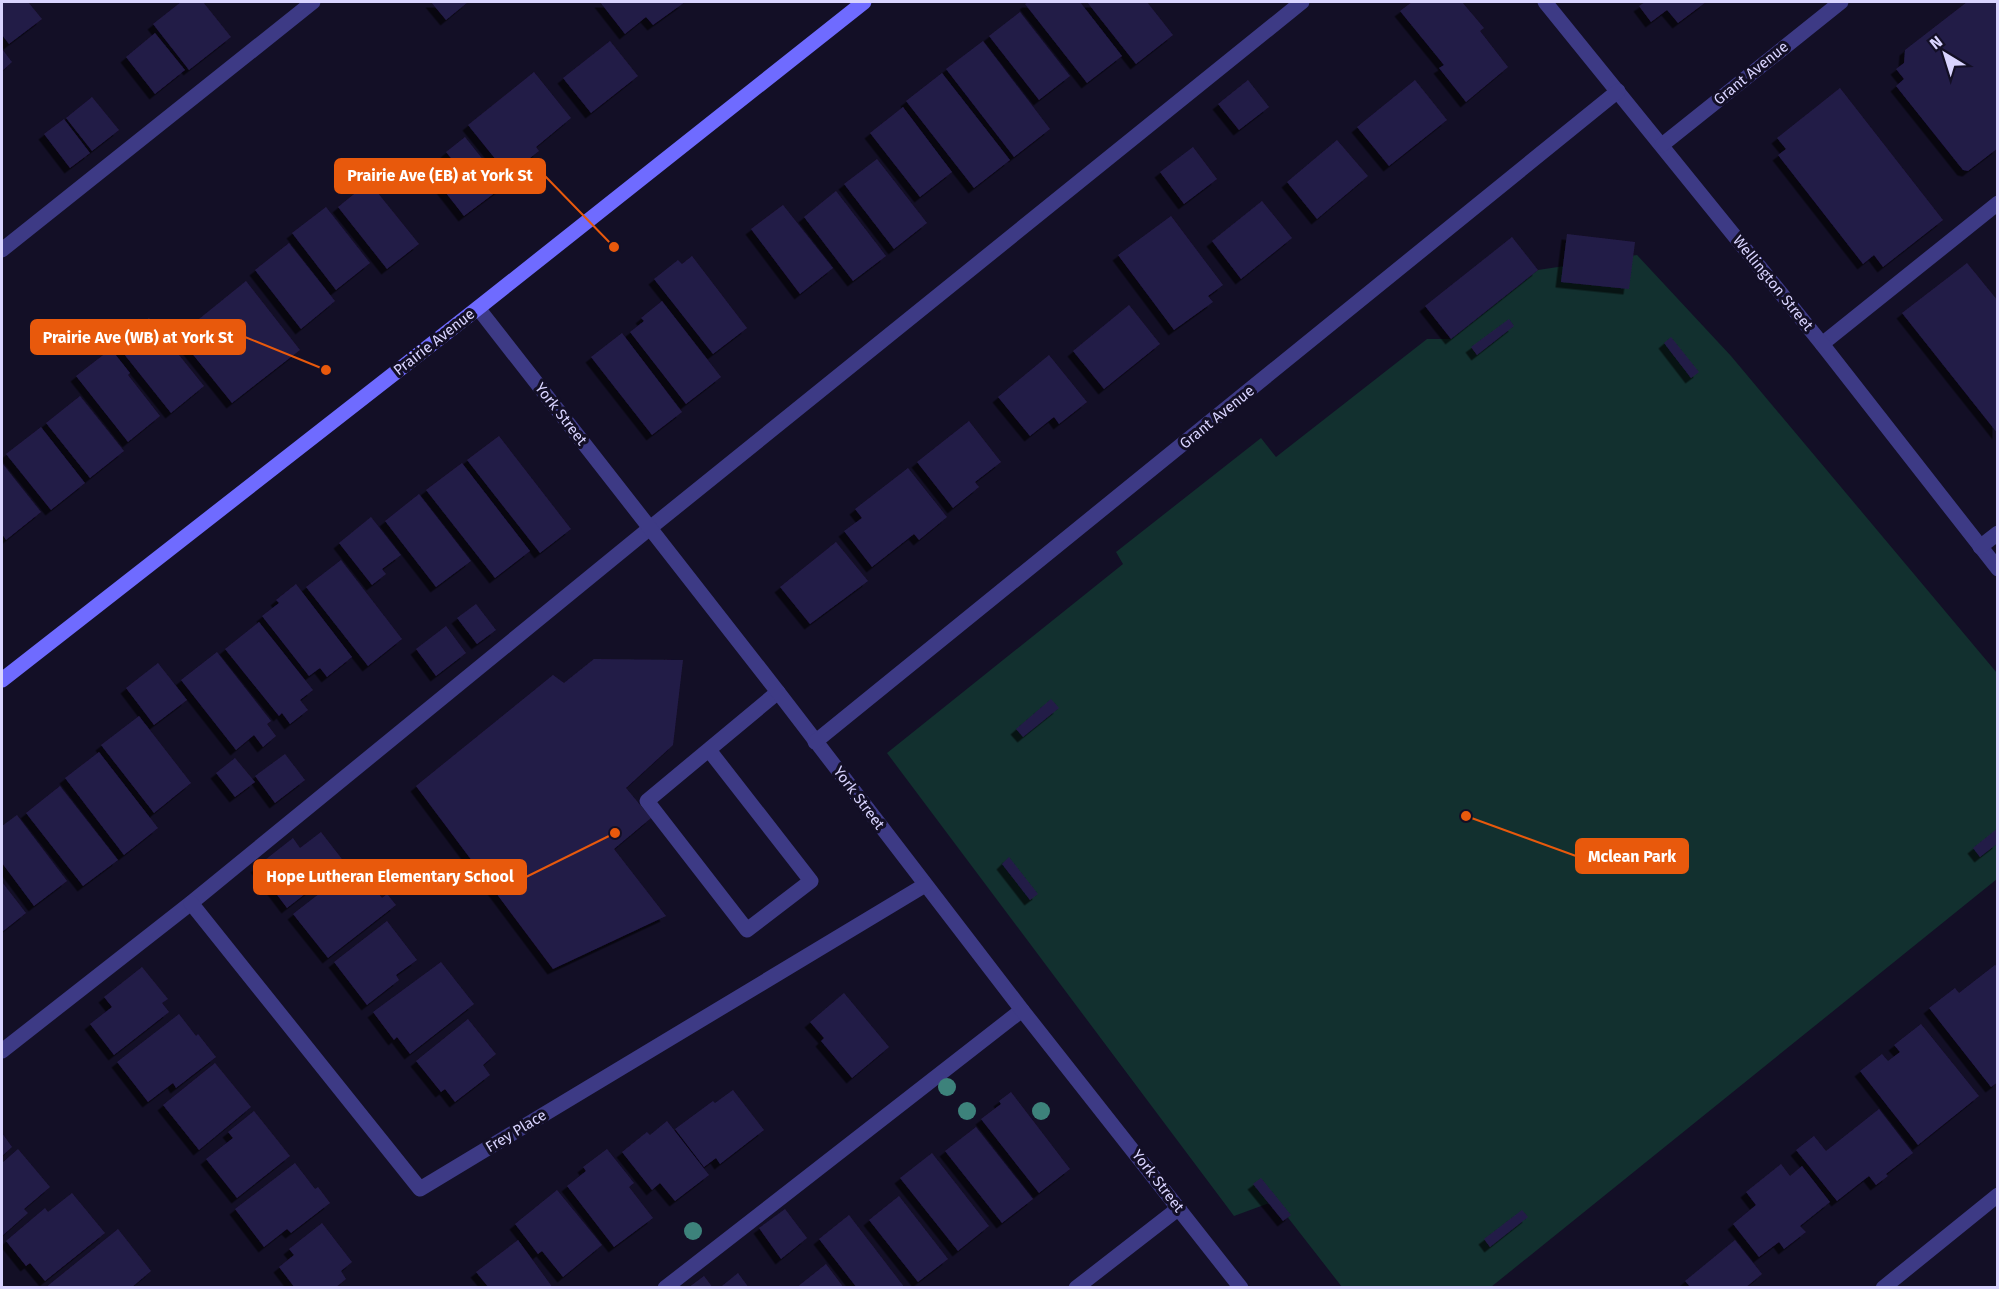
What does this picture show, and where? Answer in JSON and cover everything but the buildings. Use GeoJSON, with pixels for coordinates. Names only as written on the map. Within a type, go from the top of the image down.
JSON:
{"type":"FeatureCollection","features":[{"type":"Feature","properties":{"kind":"main road","name":"Prairie Avenue"},"geometry":{"type":"LineString","coordinates":[[2,680],[478,308],[864,2]]}},
{"type":"Feature","properties":{"kind":"street"},"geometry":{"type":"LineString","coordinates":[[2,250],[313,2]]}},
{"type":"Feature","properties":{"kind":"street"},"geometry":{"type":"LineString","coordinates":[[2,1051],[191,903],[650,528],[1302,2]]}},
{"type":"Feature","properties":{"kind":"street","name":"Wellington Street"},"geometry":{"type":"LineString","coordinates":[[1545,2],[1822,344],[1998,569]]}},
{"type":"Feature","properties":{"kind":"street","name":"Grant Avenue"},"geometry":{"type":"LineString","coordinates":[[1662,145],[1841,2]]}},
{"type":"Feature","properties":{"kind":"street","name":"Grant Avenue"},"geometry":{"type":"LineString","coordinates":[[815,742],[1618,91]]}},
{"type":"Feature","properties":{"kind":"street"},"geometry":{"type":"LineString","coordinates":[[1822,344],[1998,203]]}},
{"type":"Feature","properties":{"kind":"street","name":"York Street"},"geometry":{"type":"LineString","coordinates":[[478,308],[778,692],[1022,1010],[1241,1287]]}},
{"type":"Feature","properties":{"kind":"street"},"geometry":{"type":"LineString","coordinates":[[1980,547],[1998,533]]}},
{"type":"Feature","properties":{"kind":"street"},"geometry":{"type":"LineString","coordinates":[[709,750],[811,881],[747,930],[647,801],[778,692]]}},
{"type":"Feature","properties":{"kind":"street","name":"Frey Place"},"geometry":{"type":"LineString","coordinates":[[191,903],[420,1189],[925,885]]}},
{"type":"Feature","properties":{"kind":"street"},"geometry":{"type":"LineString","coordinates":[[665,1287],[1022,1010]]}},
{"type":"Feature","properties":{"kind":"street"},"geometry":{"type":"LineString","coordinates":[[1883,1287],[1998,1195]]}},
{"type":"Feature","properties":{"kind":"street"},"geometry":{"type":"LineString","coordinates":[[1076,1287],[1179,1208]]}},
{"type":"Feature","properties":{"kind":"green space"},"geometry":{"type":"Polygon","coordinates":[[[1637,255],[1731,356],[1997,673],[1997,879],[1491,1287],[1342,1287],[1275,1201],[1234,1216],[887,753],[1123,564],[1116,552],[1261,438],[1276,457],[1427,339],[1451,339],[1538,270],[1637,255]]]}},
{"type":"Feature","properties":{"kind":"place","name":"Prairie Ave (EB) at York St"},"geometry":{"type":"Point","coordinates":[614,247]}},
{"type":"Feature","properties":{"kind":"place","name":"Prairie Ave (WB) at York St"},"geometry":{"type":"Point","coordinates":[326,370]}},
{"type":"Feature","properties":{"kind":"place","name":"Mclean Park"},"geometry":{"type":"Point","coordinates":[1466,816]}},
{"type":"Feature","properties":{"kind":"place","name":"Hope Lutheran Elementary School"},"geometry":{"type":"Point","coordinates":[615,833]}}]}
